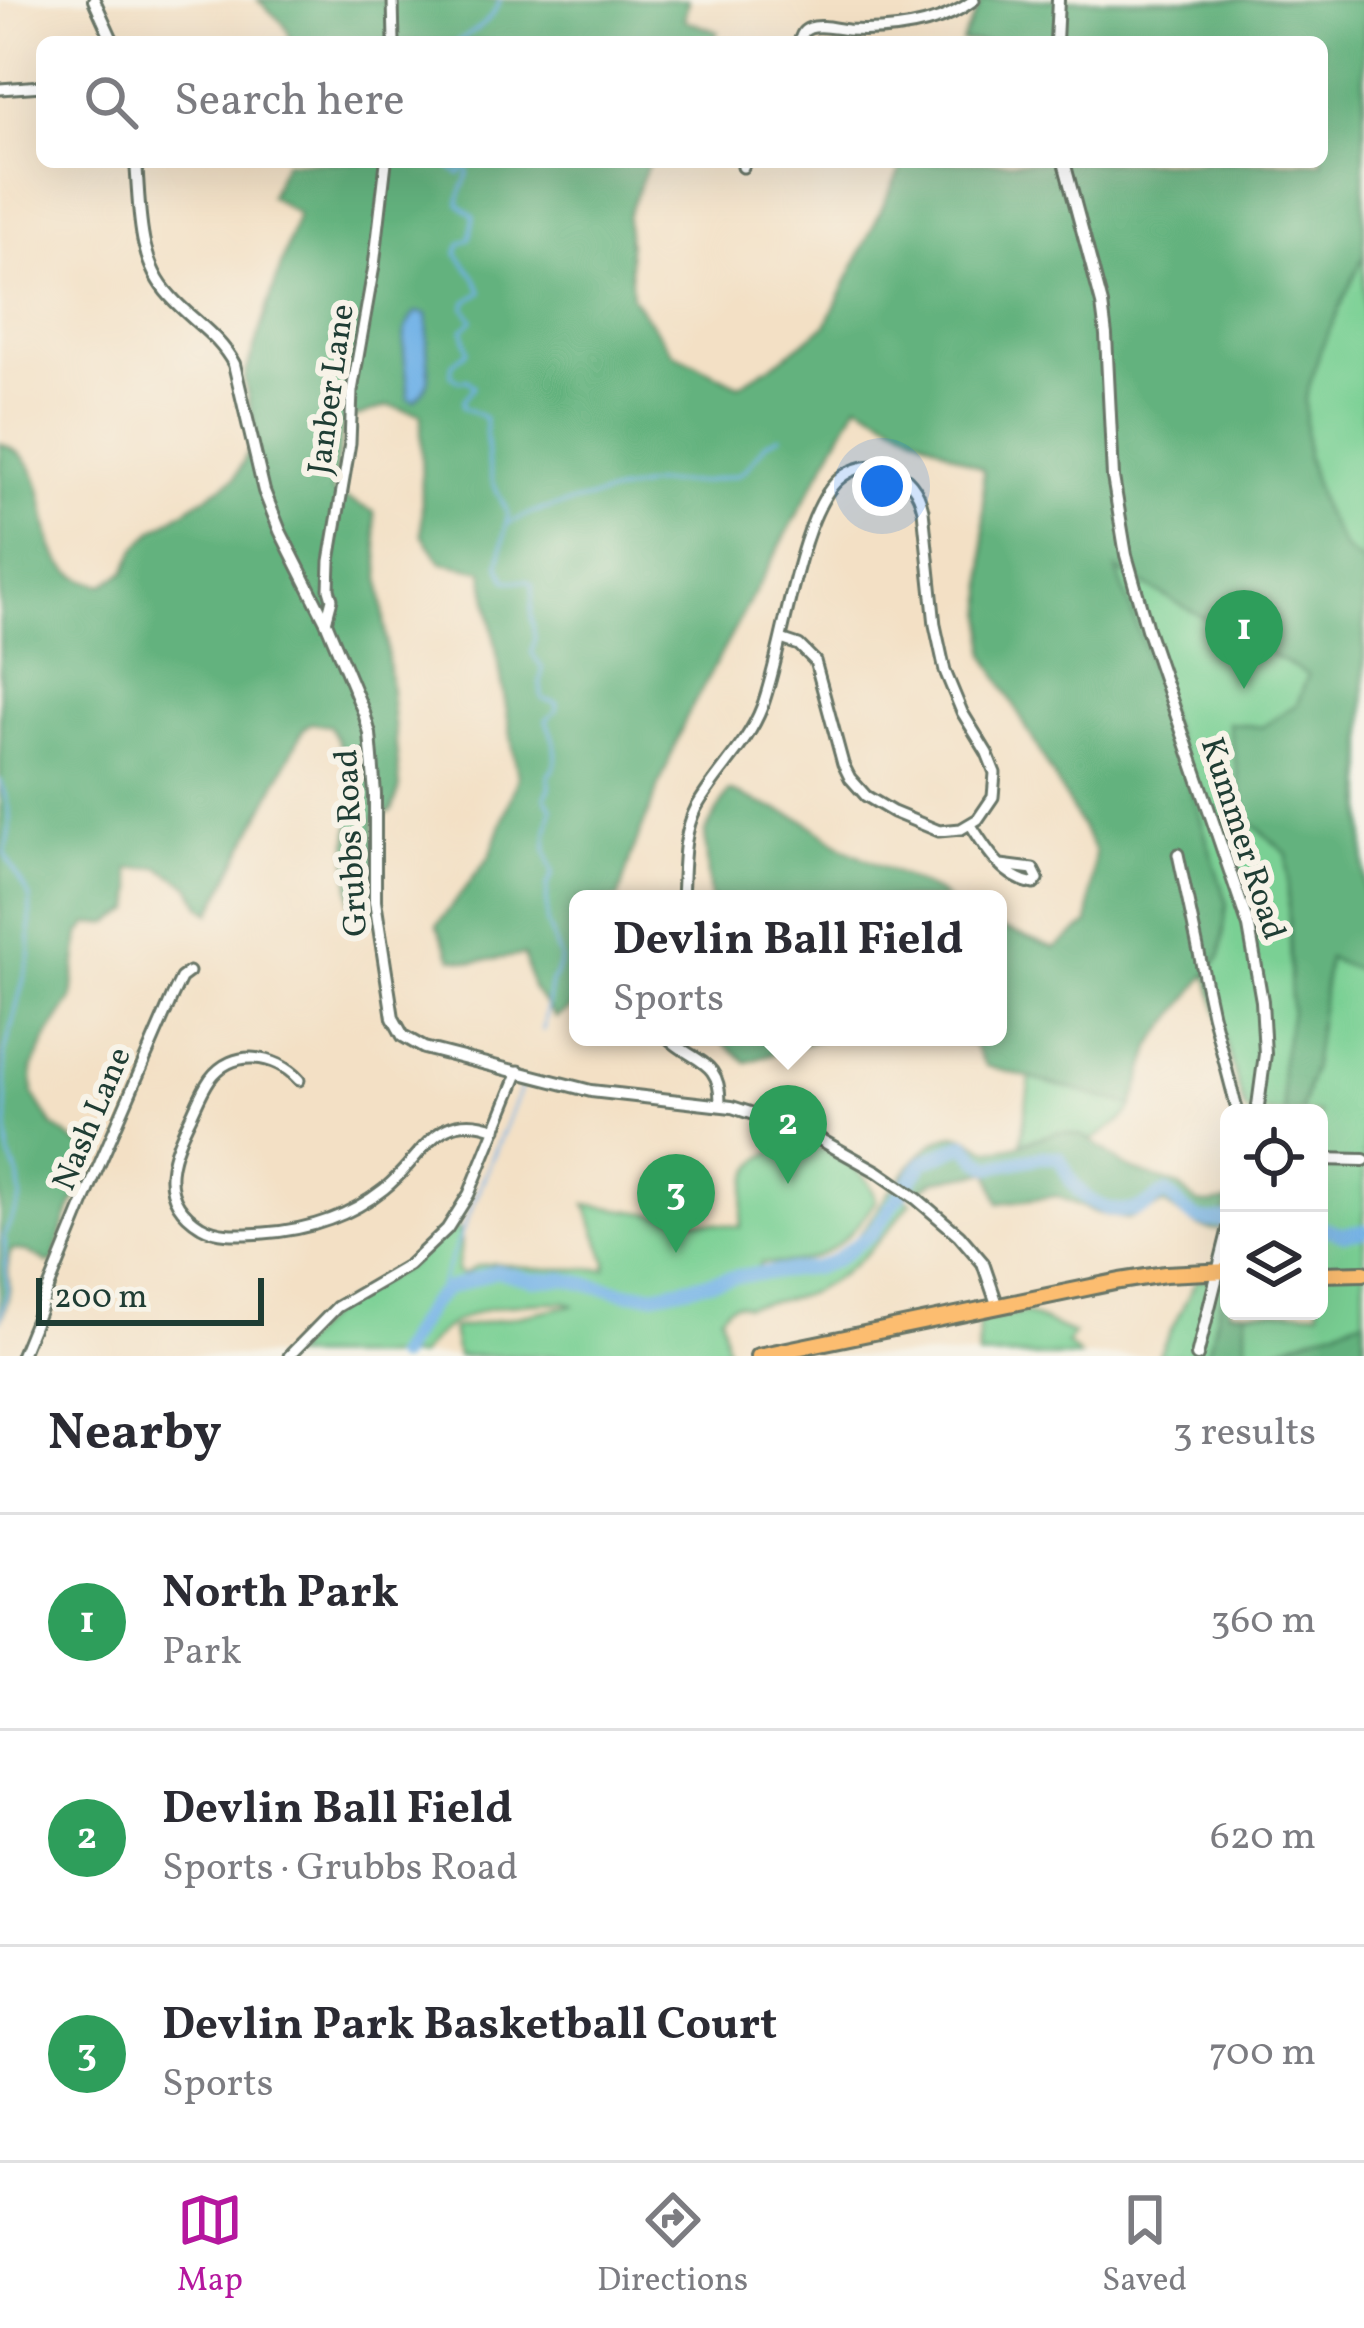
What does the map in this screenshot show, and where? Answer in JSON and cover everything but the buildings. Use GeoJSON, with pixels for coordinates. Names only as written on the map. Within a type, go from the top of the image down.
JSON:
{"type":"FeatureCollection","features":[{"type":"Feature","properties":{"kind":"main road"},"geometry":{"type":"LineString","coordinates":[[758,1356],[1147,1276],[1220,1272]]}},
{"type":"Feature","properties":{"kind":"main road"},"geometry":{"type":"LineString","coordinates":[[1328,1274],[1364,1273]]}},
{"type":"Feature","properties":{"kind":"street"},"geometry":{"type":"LineString","coordinates":[[94,0],[110,36]]}},
{"type":"Feature","properties":{"kind":"street"},"geometry":{"type":"LineString","coordinates":[[393,0],[394,36]]}},
{"type":"Feature","properties":{"kind":"street"},"geometry":{"type":"LineString","coordinates":[[801,36],[812,27],[900,28],[945,16],[974,0]]}},
{"type":"Feature","properties":{"kind":"street"},"geometry":{"type":"LineString","coordinates":[[1056,36],[1058,0]]}},
{"type":"Feature","properties":{"kind":"street"},"geometry":{"type":"LineString","coordinates":[[0,89],[36,86]]}},
{"type":"Feature","properties":{"kind":"street","name":"Grubbs Road"},"geometry":{"type":"LineString","coordinates":[[137,168],[151,269],[173,301],[206,327],[234,364],[259,478],[364,713],[375,794],[376,901],[395,1025],[403,1036],[424,1048],[599,1093],[720,1104],[796,1128],[896,1185],[976,1252],[998,1306]]}},
{"type":"Feature","properties":{"kind":"street","name":"Janber Lane"},"geometry":{"type":"LineString","coordinates":[[326,622],[350,443],[352,391],[385,168]]}},
{"type":"Feature","properties":{"kind":"street","name":"Kummer Road"},"geometry":{"type":"LineString","coordinates":[[1066,168],[1102,304],[1113,477],[1126,555],[1257,961],[1265,1054],[1258,1104]]}},
{"type":"Feature","properties":{"kind":"street"},"geometry":{"type":"LineString","coordinates":[[683,890],[691,820],[758,716],[809,536],[821,506],[844,475],[864,467],[887,468],[905,477],[917,491],[945,670],[962,712],[994,767],[993,797],[971,825],[955,831],[934,830],[866,796],[843,764],[815,661],[799,645],[781,638]]}},
{"type":"Feature","properties":{"kind":"street"},"geometry":{"type":"LineString","coordinates":[[971,825],[1001,865]]}},
{"type":"Feature","properties":{"kind":"street"},"geometry":{"type":"LineString","coordinates":[[1178,854],[1236,1104]]}},
{"type":"Feature","properties":{"kind":"street","name":"Nash Lane"},"geometry":{"type":"LineString","coordinates":[[20,1356],[172,997],[189,972]]}},
{"type":"Feature","properties":{"kind":"street"},"geometry":{"type":"LineString","coordinates":[[680,1046],[710,1067],[718,1081],[720,1104]]}},
{"type":"Feature","properties":{"kind":"street"},"geometry":{"type":"LineString","coordinates":[[298,1080],[281,1065],[254,1058],[232,1062],[210,1079],[176,1146],[170,1169],[178,1203],[198,1224],[230,1234],[286,1231],[321,1223],[386,1188],[445,1129],[472,1122],[496,1129]]}},
{"type":"Feature","properties":{"kind":"street"},"geometry":{"type":"LineString","coordinates":[[289,1356],[337,1307],[409,1264],[440,1238],[469,1194],[519,1071]]}},
{"type":"Feature","properties":{"kind":"street"},"geometry":{"type":"LineString","coordinates":[[1328,1159],[1364,1160]]}},
{"type":"Feature","properties":{"kind":"street"},"geometry":{"type":"LineString","coordinates":[[1197,1356],[1220,1284]]}},
{"type":"Feature","properties":{"kind":"green space"},"geometry":{"type":"Polygon","coordinates":[[[258,0],[688,0],[684,20],[718,32],[716,36],[290,36],[285,25],[258,0]]]}},
{"type":"Feature","properties":{"kind":"green space"},"geometry":{"type":"Polygon","coordinates":[[[982,0],[1364,0],[1364,1356],[1158,1356],[1197,1279],[1220,1278],[1220,1320],[1328,1320],[1328,1104],[1243,1104],[1205,966],[914,168],[1328,168],[1328,36],[967,36],[982,0]]]}},
{"type":"Feature","properties":{"kind":"green space"},"geometry":{"type":"Polygon","coordinates":[[[982,0],[1364,0],[1364,255],[1320,351],[1305,400],[1307,457],[1323,510],[1345,550],[1364,563],[1364,973],[1328,958],[1303,1104],[1284,1104],[1281,1067],[1291,1010],[1287,854],[1246,818],[1228,723],[1262,727],[1297,704],[1308,675],[1117,570],[1227,904],[1221,956],[1152,1045],[1133,1106],[986,1066],[974,1046],[1007,1046],[1007,930],[1055,948],[1088,924],[1095,851],[986,655],[983,470],[858,403],[686,718],[621,890],[569,890],[569,1010],[556,1018],[532,988],[524,955],[474,962],[452,958],[437,925],[490,856],[518,777],[483,571],[442,563],[422,535],[421,414],[388,406],[344,421],[332,492],[374,512],[400,787],[392,811],[374,818],[377,912],[352,926],[348,847],[352,788],[345,755],[330,726],[311,723],[304,728],[211,913],[190,886],[159,867],[129,869],[132,910],[110,923],[88,924],[79,935],[72,999],[32,1069],[33,1094],[53,1126],[84,1148],[90,1169],[65,1221],[54,1261],[11,1250],[8,1295],[0,1322],[0,443],[22,456],[35,475],[48,532],[63,565],[103,585],[125,572],[137,547],[155,530],[235,478],[256,436],[244,379],[298,214],[270,196],[282,168],[647,168],[627,217],[632,297],[673,353],[739,385],[826,325],[901,168],[1328,168],[1328,36],[965,36],[982,0]]]}},
{"type":"Feature","properties":{"kind":"green space"},"geometry":{"type":"Polygon","coordinates":[[[729,791],[804,820],[845,849],[933,890],[709,890],[705,832],[729,791]]]}},
{"type":"Feature","properties":{"kind":"green space"},"geometry":{"type":"Polygon","coordinates":[[[727,1046],[798,1046],[747,1062],[727,1046]]]}},
{"type":"Feature","properties":{"kind":"green space"},"geometry":{"type":"Polygon","coordinates":[[[1030,1078],[1133,1106],[1121,1121],[1093,1140],[1066,1134],[1021,1142],[1030,1078]]]}},
{"type":"Feature","properties":{"kind":"green space"},"geometry":{"type":"Polygon","coordinates":[[[1058,1132],[1088,1139],[1124,1165],[1178,1186],[1197,1202],[1220,1202],[1220,1230],[1196,1224],[1164,1204],[1127,1219],[1097,1213],[1057,1196],[999,1203],[989,1172],[934,1181],[918,1192],[900,1179],[929,1147],[948,1136],[958,1135],[993,1149],[1058,1132]]]}},
{"type":"Feature","properties":{"kind":"green space"},"geometry":{"type":"Polygon","coordinates":[[[800,1139],[856,1170],[876,1200],[853,1230],[829,1250],[799,1261],[761,1263],[757,1269],[825,1263],[852,1244],[892,1188],[911,1202],[863,1256],[835,1279],[789,1299],[729,1306],[721,1315],[727,1350],[698,1356],[457,1356],[452,1329],[573,1305],[547,1302],[505,1306],[466,1317],[433,1339],[420,1356],[289,1356],[337,1307],[409,1265],[453,1220],[460,1239],[457,1271],[463,1275],[494,1263],[537,1269],[606,1269],[586,1204],[740,1227],[751,1170],[767,1155],[800,1139]]]}},
{"type":"Feature","properties":{"kind":"green space"},"geometry":{"type":"Polygon","coordinates":[[[1220,1303],[1220,1320],[1246,1320],[1246,1347],[1252,1356],[1207,1356],[1220,1303]]]}},
{"type":"Feature","properties":{"kind":"green space"},"geometry":{"type":"Polygon","coordinates":[[[1025,1313],[1074,1334],[1067,1344],[1080,1356],[978,1356],[979,1321],[1025,1313]]]}},
{"type":"Feature","properties":{"kind":"green space"},"geometry":{"type":"Polygon","coordinates":[[[1364,1318],[1364,1356],[1265,1356],[1276,1348],[1364,1318]]]}},
{"type":"Feature","properties":{"kind":"water"},"geometry":{"type":"Polygon","coordinates":[[[416,312],[427,314],[429,375],[414,401],[408,398],[404,342],[416,312]]]}},
{"type":"Feature","properties":{"kind":"waterway"},"geometry":{"type":"LineString","coordinates":[[466,36],[487,21],[500,0]]}},
{"type":"Feature","properties":{"kind":"waterway"},"geometry":{"type":"LineString","coordinates":[[451,168],[459,174],[464,168]]}},
{"type":"Feature","properties":{"kind":"waterway"},"geometry":{"type":"LineString","coordinates":[[468,168],[459,204],[474,216],[470,239],[460,244],[457,254],[482,292],[466,302],[473,320],[463,329],[468,351],[452,364],[451,375],[460,381],[467,379],[474,387],[463,407],[485,418],[488,462],[508,514],[499,565],[507,581],[533,585],[532,653],[543,669],[542,699],[557,703],[546,720],[556,756],[545,797],[552,808],[546,848],[553,873],[547,886],[547,923],[561,959],[551,982],[543,1030]]}},
{"type":"Feature","properties":{"kind":"waterway"},"geometry":{"type":"LineString","coordinates":[[507,524],[533,512],[656,483],[738,475],[766,443],[781,436]]}},
{"type":"Feature","properties":{"kind":"waterway"},"geometry":{"type":"LineString","coordinates":[[0,780],[10,816],[4,853],[30,898],[30,955],[4,1056],[9,1155],[19,1177],[21,1198],[4,1236],[7,1291],[0,1321]]}},
{"type":"Feature","properties":{"kind":"waterway"},"geometry":{"type":"LineString","coordinates":[[433,1302],[523,1083]]}},
{"type":"Feature","properties":{"kind":"waterway"},"geometry":{"type":"LineString","coordinates":[[398,1356],[430,1304],[446,1289],[496,1271],[653,1294],[834,1261],[872,1233],[924,1162],[965,1144],[991,1167],[1058,1157],[1079,1191],[1112,1210],[1141,1208],[1166,1193],[1193,1217],[1220,1220]]}},
{"type":"Feature","properties":{"kind":"waterway"},"geometry":{"type":"LineString","coordinates":[[1328,1229],[1342,1234],[1364,1231]]}},
{"type":"Feature","properties":{"kind":"place","name":"North Park"},"geometry":{"type":"Point","coordinates":[1244,689]}},
{"type":"Feature","properties":{"kind":"place","name":"Devlin Ball Field"},"geometry":{"type":"Point","coordinates":[788,1184]}},
{"type":"Feature","properties":{"kind":"place","name":"Devlin Park Basketball Court"},"geometry":{"type":"Point","coordinates":[676,1253]}}]}
